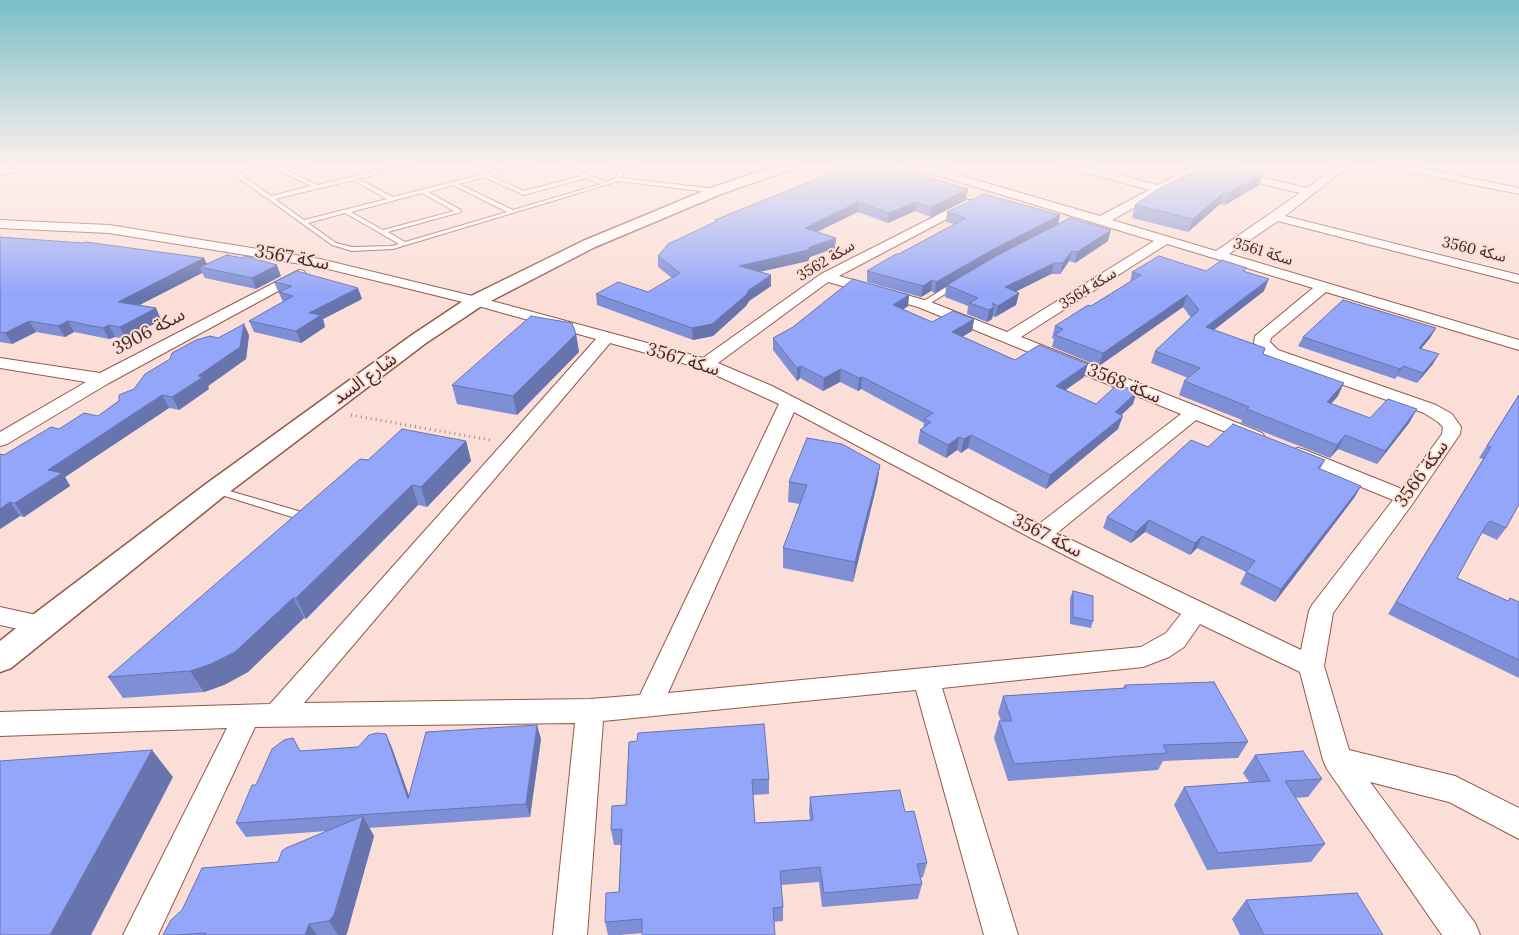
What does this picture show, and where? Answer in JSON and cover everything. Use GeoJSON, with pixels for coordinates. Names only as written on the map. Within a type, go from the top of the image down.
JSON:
{"type":"FeatureCollection","features":[{"type":"Feature","properties":{"kind":"street","name":"شارع السد"},"geometry":{"type":"LineString","coordinates":[[0,659],[215,490],[419,339],[476,301],[589,244],[678,208]]}},
{"type":"Feature","properties":{"kind":"street","name":"سكة 3562"},"geometry":{"type":"LineString","coordinates":[[706,364],[826,277],[961,208]]}},
{"type":"Feature","properties":{"kind":"street","name":"سكة 3561"},"geometry":{"type":"LineString","coordinates":[[1054,208],[1081,217],[1103,220],[1519,345]]}},
{"type":"Feature","properties":{"kind":"street"},"geometry":{"type":"LineString","coordinates":[[1103,220],[1125,208]]}},
{"type":"Feature","properties":{"kind":"street"},"geometry":{"type":"LineString","coordinates":[[1219,255],[1288,208]]}},
{"type":"Feature","properties":{"kind":"street","name":"سكة 3560"},"geometry":{"type":"LineString","coordinates":[[1276,217],[1519,279]]}},
{"type":"Feature","properties":{"kind":"street","name":"سكة 3567"},"geometry":{"type":"LineString","coordinates":[[2,226],[109,230],[320,262],[476,301],[706,364],[766,390],[1041,534],[1311,666]]}},
{"type":"Feature","properties":{"kind":"street","name":"سكة 3564"},"geometry":{"type":"LineString","coordinates":[[1009,338],[1166,239]]}},
{"type":"Feature","properties":{"kind":"street","name":"سكة 3906"},"geometry":{"type":"LineString","coordinates":[[0,440],[104,379],[320,262]]}},
{"type":"Feature","properties":{"kind":"street","name":"سكة 3568"},"geometry":{"type":"LineString","coordinates":[[826,277],[923,304],[1268,442]]}},
{"type":"Feature","properties":{"kind":"street","name":"سكة 3566"},"geometry":{"type":"LineString","coordinates":[[1324,287],[1263,336],[1262,344],[1272,354],[1430,409],[1445,418],[1452,427],[1451,434],[1406,498],[1321,611],[1311,666],[1337,760],[1463,935]]}},
{"type":"Feature","properties":{"kind":"street"},"geometry":{"type":"LineString","coordinates":[[277,716],[606,337]]}},
{"type":"Feature","properties":{"kind":"street"},"geometry":{"type":"LineString","coordinates":[[0,363],[104,379]]}},
{"type":"Feature","properties":{"kind":"street"},"geometry":{"type":"LineString","coordinates":[[648,706],[789,402]]}},
{"type":"Feature","properties":{"kind":"street"},"geometry":{"type":"LineString","coordinates":[[1041,534],[1194,412]]}},
{"type":"Feature","properties":{"kind":"street"},"geometry":{"type":"LineString","coordinates":[[1286,450],[1406,498]]}},
{"type":"Feature","properties":{"kind":"street"},"geometry":{"type":"LineString","coordinates":[[0,724],[247,716],[590,711],[648,706],[1143,657],[1160,650],[1175,640],[1196,611]]}},
{"type":"Feature","properties":{"kind":"street"},"geometry":{"type":"LineString","coordinates":[[0,616],[41,625]]}},
{"type":"Feature","properties":{"kind":"street"},"geometry":{"type":"LineString","coordinates":[[926,678],[1001,935]]}},
{"type":"Feature","properties":{"kind":"street"},"geometry":{"type":"LineString","coordinates":[[570,935],[590,711]]}},
{"type":"Feature","properties":{"kind":"street"},"geometry":{"type":"LineString","coordinates":[[140,935],[247,716]]}},
{"type":"Feature","properties":{"kind":"street"},"geometry":{"type":"LineString","coordinates":[[1337,760],[1455,790],[1519,824]]}},
{"type":"Feature","properties":{"kind":"lane"},"geometry":{"type":"LineString","coordinates":[[283,208],[334,244],[352,249],[372,250],[404,244],[528,208]]}},
{"type":"Feature","properties":{"kind":"lane"},"geometry":{"type":"LineString","coordinates":[[302,222],[358,208]]}},
{"type":"Feature","properties":{"kind":"lane"},"geometry":{"type":"LineString","coordinates":[[382,232],[460,211],[454,208]]}},
{"type":"Feature","properties":{"kind":"lane"},"geometry":{"type":"LineString","coordinates":[[504,208],[513,212]]}},
{"type":"Feature","properties":{"kind":"lane"},"geometry":{"type":"LineString","coordinates":[[345,211],[404,244]]}},
{"type":"Feature","properties":{"kind":"lane"},"geometry":{"type":"LineString","coordinates":[[923,304],[962,281]]}},
{"type":"Feature","properties":{"kind":"lane"},"geometry":{"type":"LineString","coordinates":[[215,490],[310,518]]}},
{"type":"Feature","properties":{"kind":"path"},"geometry":{"type":"LineString","coordinates":[[323,410],[513,444]]}},
{"type":"Feature","properties":{"kind":"building"},"geometry":{"type":"Polygon","coordinates":[[[746,208],[847,208],[805,228],[836,238],[810,247],[808,250],[739,266],[771,275],[749,290],[746,295],[712,324],[692,328],[596,294],[618,282],[648,292],[680,273],[658,256],[668,244],[717,221],[715,220],[746,208]]]}},
{"type":"Feature","properties":{"kind":"building"},"geometry":{"type":"Polygon","coordinates":[[[874,208],[902,208],[889,213],[874,208]]]}},
{"type":"Feature","properties":{"kind":"building"},"geometry":{"type":"Polygon","coordinates":[[[956,208],[1033,208],[1060,215],[992,250],[936,282],[932,280],[923,286],[867,271],[966,218],[947,212],[956,208]]]}},
{"type":"Feature","properties":{"kind":"building"},"geometry":{"type":"Polygon","coordinates":[[[1146,208],[1206,208],[1193,219],[1146,208]]]}},
{"type":"Feature","properties":{"kind":"building"},"geometry":{"type":"Polygon","coordinates":[[[1070,218],[1111,230],[1077,252],[1072,251],[1063,263],[1054,263],[1005,287],[1019,293],[998,306],[992,303],[994,307],[989,310],[969,303],[978,298],[947,285],[998,255],[1070,218]]]}},
{"type":"Feature","properties":{"kind":"building"},"geometry":{"type":"Polygon","coordinates":[[[0,237],[86,242],[204,258],[118,302],[156,308],[120,327],[109,325],[103,328],[68,321],[58,326],[29,321],[5,333],[0,332],[0,237]]]}},
{"type":"Feature","properties":{"kind":"building"},"geometry":{"type":"Polygon","coordinates":[[[227,255],[242,258],[245,256],[277,265],[252,278],[200,267],[227,255]]]}},
{"type":"Feature","properties":{"kind":"building"},"geometry":{"type":"Polygon","coordinates":[[[1159,256],[1206,271],[1222,260],[1247,268],[1243,271],[1269,279],[1206,327],[1265,348],[1263,354],[1344,383],[1327,402],[1370,418],[1388,399],[1417,409],[1385,451],[1345,435],[1337,445],[1247,409],[1249,407],[1184,381],[1200,368],[1155,351],[1199,310],[1187,295],[1103,353],[1055,335],[1063,329],[1055,326],[1141,275],[1132,272],[1159,256]]]}},
{"type":"Feature","properties":{"kind":"building"},"geometry":{"type":"Polygon","coordinates":[[[297,271],[358,288],[309,313],[321,315],[296,331],[249,321],[293,296],[279,292],[292,286],[274,282],[297,271]]]}},
{"type":"Feature","properties":{"kind":"building"},"geometry":{"type":"Polygon","coordinates":[[[853,279],[909,295],[893,305],[932,322],[953,311],[974,319],[952,332],[1015,360],[1039,345],[1088,364],[1056,386],[1096,404],[1118,384],[1137,392],[1115,412],[1123,416],[1050,475],[971,435],[964,439],[959,437],[948,445],[920,430],[931,422],[924,419],[933,413],[862,377],[859,378],[841,369],[824,378],[801,366],[797,368],[773,338],[793,327],[853,279]]]}},
{"type":"Feature","properties":{"kind":"building"},"geometry":{"type":"Polygon","coordinates":[[[1343,300],[1436,328],[1419,348],[1439,354],[1423,373],[1403,366],[1400,369],[1303,337],[1343,300]]]}},
{"type":"Feature","properties":{"kind":"building"},"geometry":{"type":"Polygon","coordinates":[[[531,316],[572,323],[576,334],[513,396],[452,385],[531,316]]]}},
{"type":"Feature","properties":{"kind":"building"},"geometry":{"type":"Polygon","coordinates":[[[244,324],[240,347],[198,376],[203,377],[172,397],[162,395],[48,470],[62,473],[15,503],[10,502],[0,509],[0,454],[4,455],[51,427],[59,429],[84,413],[98,416],[119,401],[119,395],[134,389],[145,374],[170,359],[172,353],[196,340],[210,336],[218,338],[244,324]]]}},
{"type":"Feature","properties":{"kind":"building"},"geometry":{"type":"Polygon","coordinates":[[[1519,395],[1519,504],[1506,528],[1490,521],[1486,525],[1457,578],[1508,601],[1510,598],[1519,602],[1519,660],[1396,602],[1491,447],[1487,446],[1519,395]]]}},
{"type":"Feature","properties":{"kind":"building"},"geometry":{"type":"Polygon","coordinates":[[[1233,424],[1325,460],[1318,468],[1361,486],[1281,589],[1246,572],[1255,561],[1202,536],[1195,543],[1149,520],[1136,532],[1107,517],[1191,440],[1208,447],[1233,424]]]}},
{"type":"Feature","properties":{"kind":"building"},"geometry":{"type":"Polygon","coordinates":[[[402,429],[466,441],[421,487],[412,485],[296,598],[293,598],[235,652],[211,664],[190,671],[108,677],[360,459],[368,460],[402,429]]]}},
{"type":"Feature","properties":{"kind":"building"},"geometry":{"type":"Polygon","coordinates":[[[807,438],[842,444],[880,465],[855,562],[783,548],[807,485],[789,482],[807,438]]]}},
{"type":"Feature","properties":{"kind":"building"},"geometry":{"type":"Polygon","coordinates":[[[1073,591],[1093,596],[1093,621],[1073,617],[1073,591]]]}},
{"type":"Feature","properties":{"kind":"building"},"geometry":{"type":"Polygon","coordinates":[[[1214,682],[1248,742],[1163,745],[1167,753],[1014,764],[999,721],[1012,721],[1003,696],[1126,688],[1125,685],[1214,682]]]}},
{"type":"Feature","properties":{"kind":"building"},"geometry":{"type":"Polygon","coordinates":[[[764,724],[769,779],[752,780],[755,823],[813,820],[810,797],[900,790],[905,812],[914,811],[927,863],[917,864],[922,884],[824,893],[820,867],[780,871],[783,907],[773,908],[775,935],[642,935],[642,919],[605,922],[606,893],[619,892],[622,829],[611,830],[612,806],[626,805],[629,742],[637,741],[638,733],[764,724]]]}},
{"type":"Feature","properties":{"kind":"building"},"geometry":{"type":"Polygon","coordinates":[[[537,725],[526,804],[236,823],[252,785],[256,785],[272,749],[284,740],[293,738],[300,751],[358,747],[369,735],[377,733],[386,734],[408,799],[426,732],[537,725]]]}},
{"type":"Feature","properties":{"kind":"building"},"geometry":{"type":"Polygon","coordinates":[[[152,750],[50,935],[0,935],[0,761],[152,750]]]}},
{"type":"Feature","properties":{"kind":"building"},"geometry":{"type":"Polygon","coordinates":[[[1303,751],[1322,779],[1285,781],[1325,844],[1218,853],[1184,787],[1270,781],[1255,755],[1303,751]]]}},
{"type":"Feature","properties":{"kind":"building"},"geometry":{"type":"Polygon","coordinates":[[[363,816],[334,915],[329,921],[309,924],[305,935],[205,935],[206,933],[163,935],[171,920],[182,910],[202,868],[278,862],[282,851],[286,848],[363,816]]]}},
{"type":"Feature","properties":{"kind":"building"},"geometry":{"type":"Polygon","coordinates":[[[1357,893],[1383,935],[1264,935],[1246,900],[1357,893]]]}}]}
